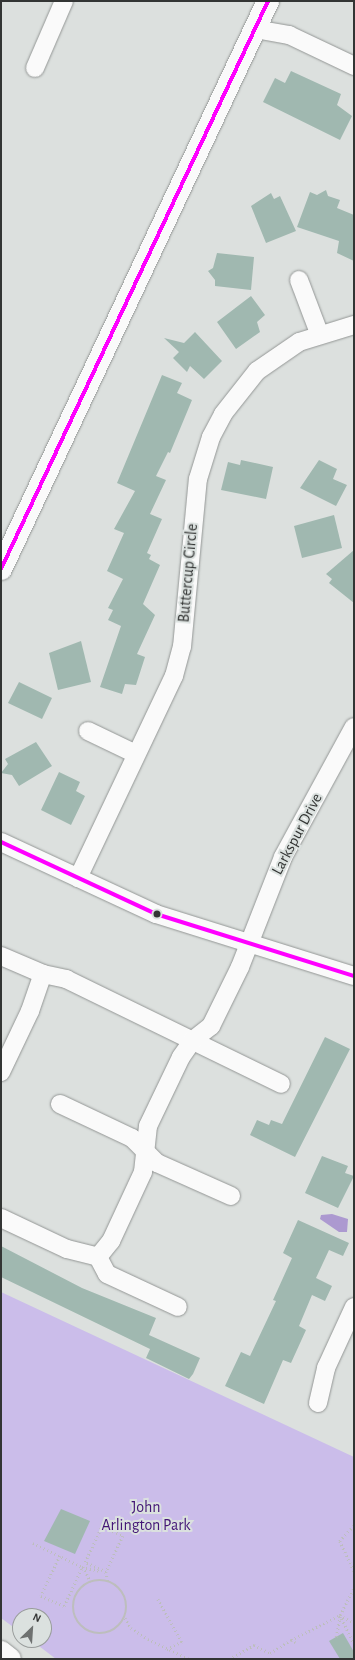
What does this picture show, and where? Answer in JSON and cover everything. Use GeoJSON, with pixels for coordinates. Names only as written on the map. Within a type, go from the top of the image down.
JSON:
{"type":"FeatureCollection","features":[{"type":"Feature","properties":{"kind":"main road"},"geometry":{"type":"LineString","coordinates":[[1,569],[268,1]]}},
{"type":"Feature","properties":{"kind":"main road"},"geometry":{"type":"LineString","coordinates":[[1,1652],[10,1659]]}},
{"type":"Feature","properties":{"kind":"street"},"geometry":{"type":"LineString","coordinates":[[35,68],[64,1]]}},
{"type":"Feature","properties":{"kind":"street"},"geometry":{"type":"LineString","coordinates":[[255,29],[289,35],[354,66]]}},
{"type":"Feature","properties":{"kind":"street"},"geometry":{"type":"LineString","coordinates":[[298,280],[318,333]]}},
{"type":"Feature","properties":{"kind":"street","name":"Buttercup Circle"},"geometry":{"type":"LineString","coordinates":[[78,878],[174,676],[182,647],[194,505],[211,437],[223,414],[257,371],[299,342],[318,333],[354,325]]}},
{"type":"Feature","properties":{"kind":"street","name":"Larkspur Drive"},"geometry":{"type":"LineString","coordinates":[[193,1040],[211,1026],[248,943],[283,857],[354,728]]}},
{"type":"Feature","properties":{"kind":"street"},"geometry":{"type":"LineString","coordinates":[[88,731],[136,754]]}},
{"type":"Feature","properties":{"kind":"street"},"geometry":{"type":"LineString","coordinates":[[1,842],[156,914],[354,976]]}},
{"type":"Feature","properties":{"kind":"street"},"geometry":{"type":"LineString","coordinates":[[1,956],[43,974],[66,979],[281,1084]]}},
{"type":"Feature","properties":{"kind":"street"},"geometry":{"type":"LineString","coordinates":[[1,1072],[30,1011],[43,974]]}},
{"type":"Feature","properties":{"kind":"street"},"geometry":{"type":"LineString","coordinates":[[98,1257],[111,1241],[143,1172],[148,1126],[193,1040]]}},
{"type":"Feature","properties":{"kind":"street"},"geometry":{"type":"LineString","coordinates":[[60,1104],[132,1138],[158,1163],[231,1196]]}},
{"type":"Feature","properties":{"kind":"street"},"geometry":{"type":"LineString","coordinates":[[1,1218],[67,1249],[98,1257],[107,1274],[178,1306]]}},
{"type":"Feature","properties":{"kind":"street"},"geometry":{"type":"LineString","coordinates":[[318,1402],[326,1368],[354,1306]]}},
{"type":"Feature","properties":{"kind":"path"},"geometry":{"type":"LineString","coordinates":[[106,1572],[85,1562],[102,1526],[123,1536],[106,1572],[108,1582]]}},
{"type":"Feature","properties":{"kind":"path"},"geometry":{"type":"LineString","coordinates":[[354,1526],[340,1541],[354,1571]]}},
{"type":"Feature","properties":{"kind":"path"},"geometry":{"type":"LineString","coordinates":[[33,1543],[82,1567],[106,1572]]}},
{"type":"Feature","properties":{"kind":"path"},"geometry":{"type":"LineString","coordinates":[[60,1556],[41,1596],[64,1606],[82,1567]]}},
{"type":"Feature","properties":{"kind":"path"},"geometry":{"type":"LineString","coordinates":[[82,1567],[91,1582]]}},
{"type":"Feature","properties":{"kind":"path"},"geometry":{"type":"LineString","coordinates":[[125,1618],[113,1631],[105,1634],[96,1634],[81,1626],[74,1601],[83,1586],[91,1582],[108,1582],[116,1586],[126,1600],[125,1618],[131,1628],[166,1650],[190,1659]]}},
{"type":"Feature","properties":{"kind":"path"},"geometry":{"type":"LineString","coordinates":[[336,1637],[340,1615],[354,1588]]}},
{"type":"Feature","properties":{"kind":"path"},"geometry":{"type":"LineString","coordinates":[[158,1599],[182,1642],[166,1650]]}},
{"type":"Feature","properties":{"kind":"path"},"geometry":{"type":"LineString","coordinates":[[340,1615],[354,1623]]}},
{"type":"Feature","properties":{"kind":"path"},"geometry":{"type":"LineString","coordinates":[[229,1659],[254,1645],[270,1653],[340,1615]]}},
{"type":"Feature","properties":{"kind":"path"},"geometry":{"type":"LineString","coordinates":[[340,1615],[354,1644]]}},
{"type":"Feature","properties":{"kind":"path"},"geometry":{"type":"LineString","coordinates":[[292,1640],[295,1643]]}},
{"type":"Feature","properties":{"kind":"green space","name":"John Arlington Park"},"geometry":{"type":"Polygon","coordinates":[[[1,1292],[354,1457],[354,1659],[56,1659],[42,1648],[52,1648],[52,1608],[12,1608],[12,1626],[1,1618],[1,1292]]]}},
{"type":"Feature","properties":{"kind":"shaded area"},"geometry":{"type":"Polygon","coordinates":[[[332,1214],[348,1219],[347,1232],[339,1232],[320,1219],[321,1215],[332,1214]]]}},
{"type":"Feature","properties":{"kind":"building"},"geometry":{"type":"Polygon","coordinates":[[[291,71],[341,94],[337,105],[352,116],[340,140],[263,102],[275,78],[285,83],[291,71]]]}},
{"type":"Feature","properties":{"kind":"building"},"geometry":{"type":"Polygon","coordinates":[[[326,190],[328,196],[340,200],[337,208],[354,215],[354,261],[337,253],[339,241],[297,227],[310,192],[317,195],[326,190]]]}},
{"type":"Feature","properties":{"kind":"building"},"geometry":{"type":"Polygon","coordinates":[[[271,193],[274,199],[280,196],[296,231],[266,243],[251,206],[271,193]]]}},
{"type":"Feature","properties":{"kind":"building"},"geometry":{"type":"Polygon","coordinates":[[[217,253],[254,257],[251,290],[215,286],[215,280],[208,271],[213,268],[217,253]]]}},
{"type":"Feature","properties":{"kind":"building"},"geometry":{"type":"Polygon","coordinates":[[[251,296],[265,315],[257,322],[260,332],[236,349],[217,322],[251,296]]]}},
{"type":"Feature","properties":{"kind":"building"},"geometry":{"type":"Polygon","coordinates":[[[195,332],[222,361],[204,379],[190,366],[187,372],[173,358],[179,352],[164,338],[184,343],[195,332]]]}},
{"type":"Feature","properties":{"kind":"building"},"geometry":{"type":"Polygon","coordinates":[[[162,375],[182,383],[177,393],[192,400],[170,453],[168,452],[156,476],[166,480],[150,514],[162,519],[147,553],[151,555],[149,559],[160,565],[143,604],[155,615],[137,654],[145,657],[136,685],[125,684],[122,694],[100,687],[121,626],[108,620],[113,610],[108,608],[123,579],[107,571],[124,533],[114,529],[135,491],[117,483],[162,375]]]}},
{"type":"Feature","properties":{"kind":"building"},"geometry":{"type":"Polygon","coordinates":[[[241,460],[273,467],[266,499],[221,490],[228,462],[240,465],[241,460]]]}},
{"type":"Feature","properties":{"kind":"building"},"geometry":{"type":"Polygon","coordinates":[[[319,460],[337,469],[333,479],[347,485],[336,506],[300,488],[319,460]]]}},
{"type":"Feature","properties":{"kind":"building"},"geometry":{"type":"Polygon","coordinates":[[[334,515],[342,548],[302,558],[294,526],[334,515]]]}},
{"type":"Feature","properties":{"kind":"building"},"geometry":{"type":"Polygon","coordinates":[[[354,550],[354,603],[329,583],[332,579],[326,574],[354,550]]]}},
{"type":"Feature","properties":{"kind":"building"},"geometry":{"type":"Polygon","coordinates":[[[81,641],[91,682],[58,690],[49,653],[81,641]]]}},
{"type":"Feature","properties":{"kind":"building"},"geometry":{"type":"Polygon","coordinates":[[[19,682],[52,698],[42,719],[8,703],[19,682]]]}},
{"type":"Feature","properties":{"kind":"building"},"geometry":{"type":"Polygon","coordinates":[[[36,742],[52,766],[19,786],[12,775],[1,773],[8,764],[5,759],[36,742]]]}},
{"type":"Feature","properties":{"kind":"building"},"geometry":{"type":"Polygon","coordinates":[[[59,772],[80,782],[76,791],[85,796],[71,825],[41,810],[59,772]]]}},
{"type":"Feature","properties":{"kind":"building"},"geometry":{"type":"Polygon","coordinates":[[[325,1037],[350,1049],[295,1157],[250,1135],[257,1120],[269,1125],[271,1120],[282,1124],[325,1037]]]}},
{"type":"Feature","properties":{"kind":"building"},"geometry":{"type":"Polygon","coordinates":[[[322,1156],[348,1166],[345,1173],[354,1176],[338,1208],[305,1193],[322,1156]]]}},
{"type":"Feature","properties":{"kind":"building"},"geometry":{"type":"Polygon","coordinates":[[[298,1220],[349,1243],[343,1256],[329,1250],[316,1278],[332,1286],[325,1301],[312,1295],[299,1326],[306,1330],[291,1363],[283,1360],[264,1404],[225,1386],[241,1352],[250,1356],[276,1301],[273,1300],[292,1258],[283,1253],[298,1220]]]}},
{"type":"Feature","properties":{"kind":"building"},"geometry":{"type":"Polygon","coordinates":[[[1,1246],[82,1288],[156,1318],[149,1335],[200,1358],[193,1374],[189,1379],[146,1358],[150,1349],[1,1277],[1,1246]]]}},
{"type":"Feature","properties":{"kind":"building"},"geometry":{"type":"Polygon","coordinates":[[[61,1509],[90,1521],[75,1554],[44,1541],[61,1509]]]}},
{"type":"Feature","properties":{"kind":"building"},"geometry":{"type":"Polygon","coordinates":[[[343,1633],[354,1652],[354,1659],[340,1659],[329,1641],[343,1633]]]}},
{"type":"Feature","properties":{"kind":"transit line"},"geometry":{"type":"LineString","coordinates":[[1,569],[268,1]]}},
{"type":"Feature","properties":{"kind":"transit line"},"geometry":{"type":"LineString","coordinates":[[1,842],[156,914],[354,976]]}}]}
